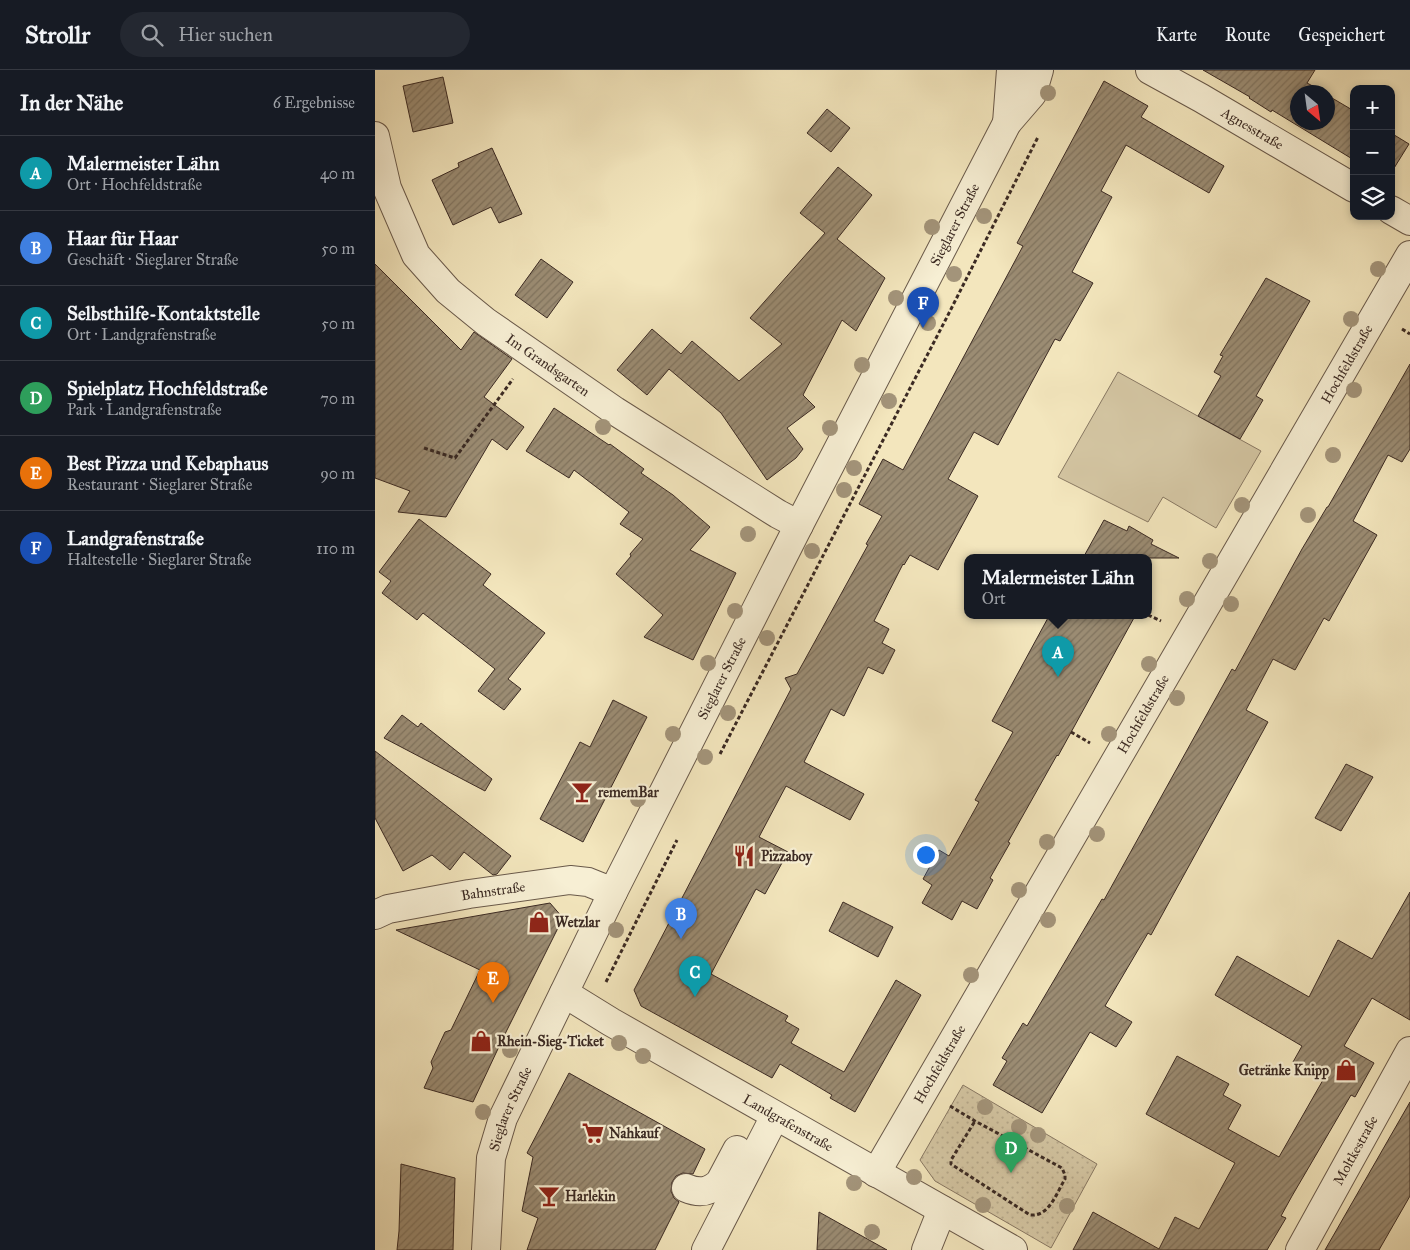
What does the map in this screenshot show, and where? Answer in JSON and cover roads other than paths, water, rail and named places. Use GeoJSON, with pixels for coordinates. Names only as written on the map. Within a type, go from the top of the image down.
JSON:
{"type":"FeatureCollection","features":[{"type":"Feature","properties":{"kind":"street","name":"Sieglarer Straße"},"geometry":{"type":"LineString","coordinates":[[1007,123],[1011,70]]}},
{"type":"Feature","properties":{"kind":"street","name":"Sieglarer Straße"},"geometry":{"type":"LineString","coordinates":[[486,1250],[491,1158],[503,1118],[613,892],[799,525],[1007,123],[1032,94],[1039,70]]}},
{"type":"Feature","properties":{"kind":"street","name":"Agnesstraße"},"geometry":{"type":"LineString","coordinates":[[1150,70],[1350,186]]}},
{"type":"Feature","properties":{"kind":"street","name":"Im Grandsgarten"},"geometry":{"type":"LineString","coordinates":[[375,136],[387,188],[416,255],[448,291],[486,322],[615,411],[778,514],[799,525]]}},
{"type":"Feature","properties":{"kind":"street"},"geometry":{"type":"LineString","coordinates":[[1395,212],[1410,221]]}},
{"type":"Feature","properties":{"kind":"street","name":"Hochfeldstraße"},"geometry":{"type":"LineString","coordinates":[[876,1173],[1410,255]]}},
{"type":"Feature","properties":{"kind":"street","name":"Bahnstraße"},"geometry":{"type":"LineString","coordinates":[[375,915],[388,909],[469,894],[570,880],[588,882],[613,892]]}},
{"type":"Feature","properties":{"kind":"street","name":"Landgrafenstraße"},"geometry":{"type":"LineString","coordinates":[[564,993],[768,1112],[1013,1250]]}},
{"type":"Feature","properties":{"kind":"street","name":"Moltkestraße"},"geometry":{"type":"LineString","coordinates":[[1300,1250],[1410,1051]]}},
{"type":"Feature","properties":{"kind":"street"},"geometry":{"type":"LineString","coordinates":[[686,1188],[701,1192],[711,1189],[720,1182],[768,1112]]}},
{"type":"Feature","properties":{"kind":"street"},"geometry":{"type":"LineString","coordinates":[[706,1250],[768,1112]]}},
{"type":"Feature","properties":{"kind":"street"},"geometry":{"type":"LineString","coordinates":[[926,1250],[942,1210]]}},
{"type":"Feature","properties":{"kind":"place","name":"Landgrafenstraße"},"geometry":{"type":"Point","coordinates":[923,328]}},
{"type":"Feature","properties":{"kind":"place","name":"Malermeister Lähn"},"geometry":{"type":"Point","coordinates":[1058,677]}},
{"type":"Feature","properties":{"kind":"place","name":"rememBar"},"geometry":{"type":"Point","coordinates":[582,792]}},
{"type":"Feature","properties":{"kind":"place","name":"Pizzaboy"},"geometry":{"type":"Point","coordinates":[744,856]}},
{"type":"Feature","properties":{"kind":"place","name":"Wetzlar"},"geometry":{"type":"Point","coordinates":[539,922]}},
{"type":"Feature","properties":{"kind":"place","name":"Haar für Haar"},"geometry":{"type":"Point","coordinates":[681,939]}},
{"type":"Feature","properties":{"kind":"place","name":"Selbsthilfe-Kontaktstelle"},"geometry":{"type":"Point","coordinates":[695,997]}},
{"type":"Feature","properties":{"kind":"place","name":"Best Pizza und Kebaphaus"},"geometry":{"type":"Point","coordinates":[493,1003]}},
{"type":"Feature","properties":{"kind":"place","name":"Rhein-Sieg-Ticket"},"geometry":{"type":"Point","coordinates":[481,1041]}},
{"type":"Feature","properties":{"kind":"place","name":"Getränke Knipp"},"geometry":{"type":"Point","coordinates":[1346,1070]}},
{"type":"Feature","properties":{"kind":"place","name":"Nahkauf"},"geometry":{"type":"Point","coordinates":[593,1133]}},
{"type":"Feature","properties":{"kind":"place","name":"Spielplatz Hochfeldstraße"},"geometry":{"type":"Point","coordinates":[1011,1173]}},
{"type":"Feature","properties":{"kind":"place","name":"Harlekin"},"geometry":{"type":"Point","coordinates":[549,1196]}}]}
